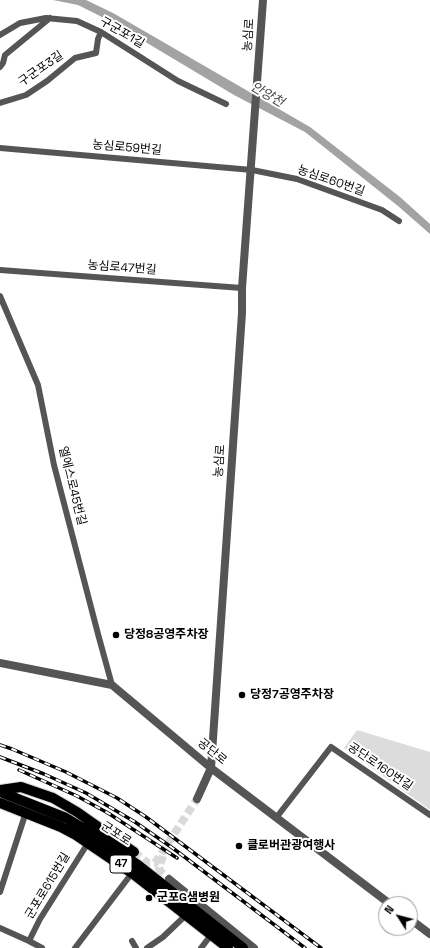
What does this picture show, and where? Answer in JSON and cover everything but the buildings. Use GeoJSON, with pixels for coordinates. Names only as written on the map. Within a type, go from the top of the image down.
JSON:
{"type":"FeatureCollection","features":[{"type":"Feature","properties":{"kind":"main road"},"geometry":{"type":"LineString","coordinates":[[0,791],[21,787],[53,798],[134,852]]}},
{"type":"Feature","properties":{"kind":"main road","name":"군포로"},"geometry":{"type":"LineString","coordinates":[[0,791],[66,818],[81,826],[138,865],[243,948]]}},
{"type":"Feature","properties":{"kind":"main road","name":"군포로"},"geometry":{"type":"LineString","coordinates":[[0,803],[61,827],[88,843],[132,873],[228,948]]}},
{"type":"Feature","properties":{"kind":"street","name":"농심로"},"geometry":{"type":"LineString","coordinates":[[197,799],[211,768],[242,288],[252,170],[263,0]]}},
{"type":"Feature","properties":{"kind":"street","name":"구군포1길"},"geometry":{"type":"LineString","coordinates":[[0,35],[20,23],[50,18],[77,21],[100,32],[178,81],[226,104]]}},
{"type":"Feature","properties":{"kind":"street"},"geometry":{"type":"LineString","coordinates":[[0,67],[3,63],[5,55],[50,18]]}},
{"type":"Feature","properties":{"kind":"street","name":"구군포3길"},"geometry":{"type":"LineString","coordinates":[[0,103],[26,95],[47,81],[75,58],[96,53],[100,32]]}},
{"type":"Feature","properties":{"kind":"street","name":"농심로59번길"},"geometry":{"type":"LineString","coordinates":[[0,148],[252,170]]}},
{"type":"Feature","properties":{"kind":"street","name":"농심로60번길"},"geometry":{"type":"LineString","coordinates":[[252,170],[297,179],[382,210],[399,221]]}},
{"type":"Feature","properties":{"kind":"street","name":"농심로47번길"},"geometry":{"type":"LineString","coordinates":[[0,270],[242,288]]}},
{"type":"Feature","properties":{"kind":"street","name":"엘에스로45번길"},"geometry":{"type":"LineString","coordinates":[[0,296],[38,385],[56,472],[112,686]]}},
{"type":"Feature","properties":{"kind":"street","name":"공단로"},"geometry":{"type":"LineString","coordinates":[[0,663],[112,686],[211,768],[379,896]]}},
{"type":"Feature","properties":{"kind":"street","name":"공단로160번길"},"geometry":{"type":"LineString","coordinates":[[276,818],[331,747],[430,815]]}},
{"type":"Feature","properties":{"kind":"street"},"geometry":{"type":"LineString","coordinates":[[0,892],[26,812]]}},
{"type":"Feature","properties":{"kind":"street","name":"군포로615번길"},"geometry":{"type":"LineString","coordinates":[[29,941],[40,919],[88,843]]}},
{"type":"Feature","properties":{"kind":"street"},"geometry":{"type":"LineString","coordinates":[[75,948],[132,873]]}},
{"type":"Feature","properties":{"kind":"street"},"geometry":{"type":"LineString","coordinates":[[169,879],[254,948]]}},
{"type":"Feature","properties":{"kind":"street"},"geometry":{"type":"LineString","coordinates":[[147,948],[163,937],[186,915]]}},
{"type":"Feature","properties":{"kind":"street"},"geometry":{"type":"LineString","coordinates":[[418,925],[429,933]]}},
{"type":"Feature","properties":{"kind":"street"},"geometry":{"type":"LineString","coordinates":[[0,928],[42,948]]}},
{"type":"Feature","properties":{"kind":"street"},"geometry":{"type":"LineString","coordinates":[[201,948],[211,935]]}},
{"type":"Feature","properties":{"kind":"street"},"geometry":{"type":"LineString","coordinates":[[132,941],[136,948]]}},
{"type":"Feature","properties":{"kind":"shaded area"},"geometry":{"type":"Polygon","coordinates":[[[53,0],[86,0],[113,13],[310,127],[400,197],[430,224],[430,234],[398,206],[305,132],[234,95],[112,22],[78,5],[53,0]]]}},
{"type":"Feature","properties":{"kind":"shaded area"},"geometry":{"type":"Polygon","coordinates":[[[357,730],[430,752],[430,810],[344,748],[357,730]]]}},
{"type":"Feature","properties":{"kind":"tunnel"},"geometry":{"type":"LineString","coordinates":[[134,852],[148,863],[155,863],[197,799]]}},
{"type":"Feature","properties":{"kind":"tunnel"},"geometry":{"type":"LineString","coordinates":[[163,856],[159,868],[161,872],[169,879]]}},
{"type":"Feature","properties":{"kind":"railway"},"geometry":{"type":"LineString","coordinates":[[0,745],[66,772],[117,798],[146,817],[321,948]]}},
{"type":"Feature","properties":{"kind":"railway"},"geometry":{"type":"LineString","coordinates":[[0,757],[44,774],[86,793],[135,822],[174,849],[305,948]]}},
{"type":"Feature","properties":{"kind":"railway"},"geometry":{"type":"LineString","coordinates":[[19,770],[77,796],[108,813],[177,858]]}},
{"type":"Feature","properties":{"kind":"place","name":"당정8공영주차장"},"geometry":{"type":"Point","coordinates":[116,635]}},
{"type":"Feature","properties":{"kind":"place","name":"당정7공영주차장"},"geometry":{"type":"Point","coordinates":[242,695]}},
{"type":"Feature","properties":{"kind":"place","name":"클로버관광여행사"},"geometry":{"type":"Point","coordinates":[239,846]}},
{"type":"Feature","properties":{"kind":"place","name":"군포G샘병원"},"geometry":{"type":"Point","coordinates":[149,898]}},
{"type":"Feature","properties":{"kind":"water label","name":"안양천"},"geometry":{"type":"Point","coordinates":[267,95]}}]}
